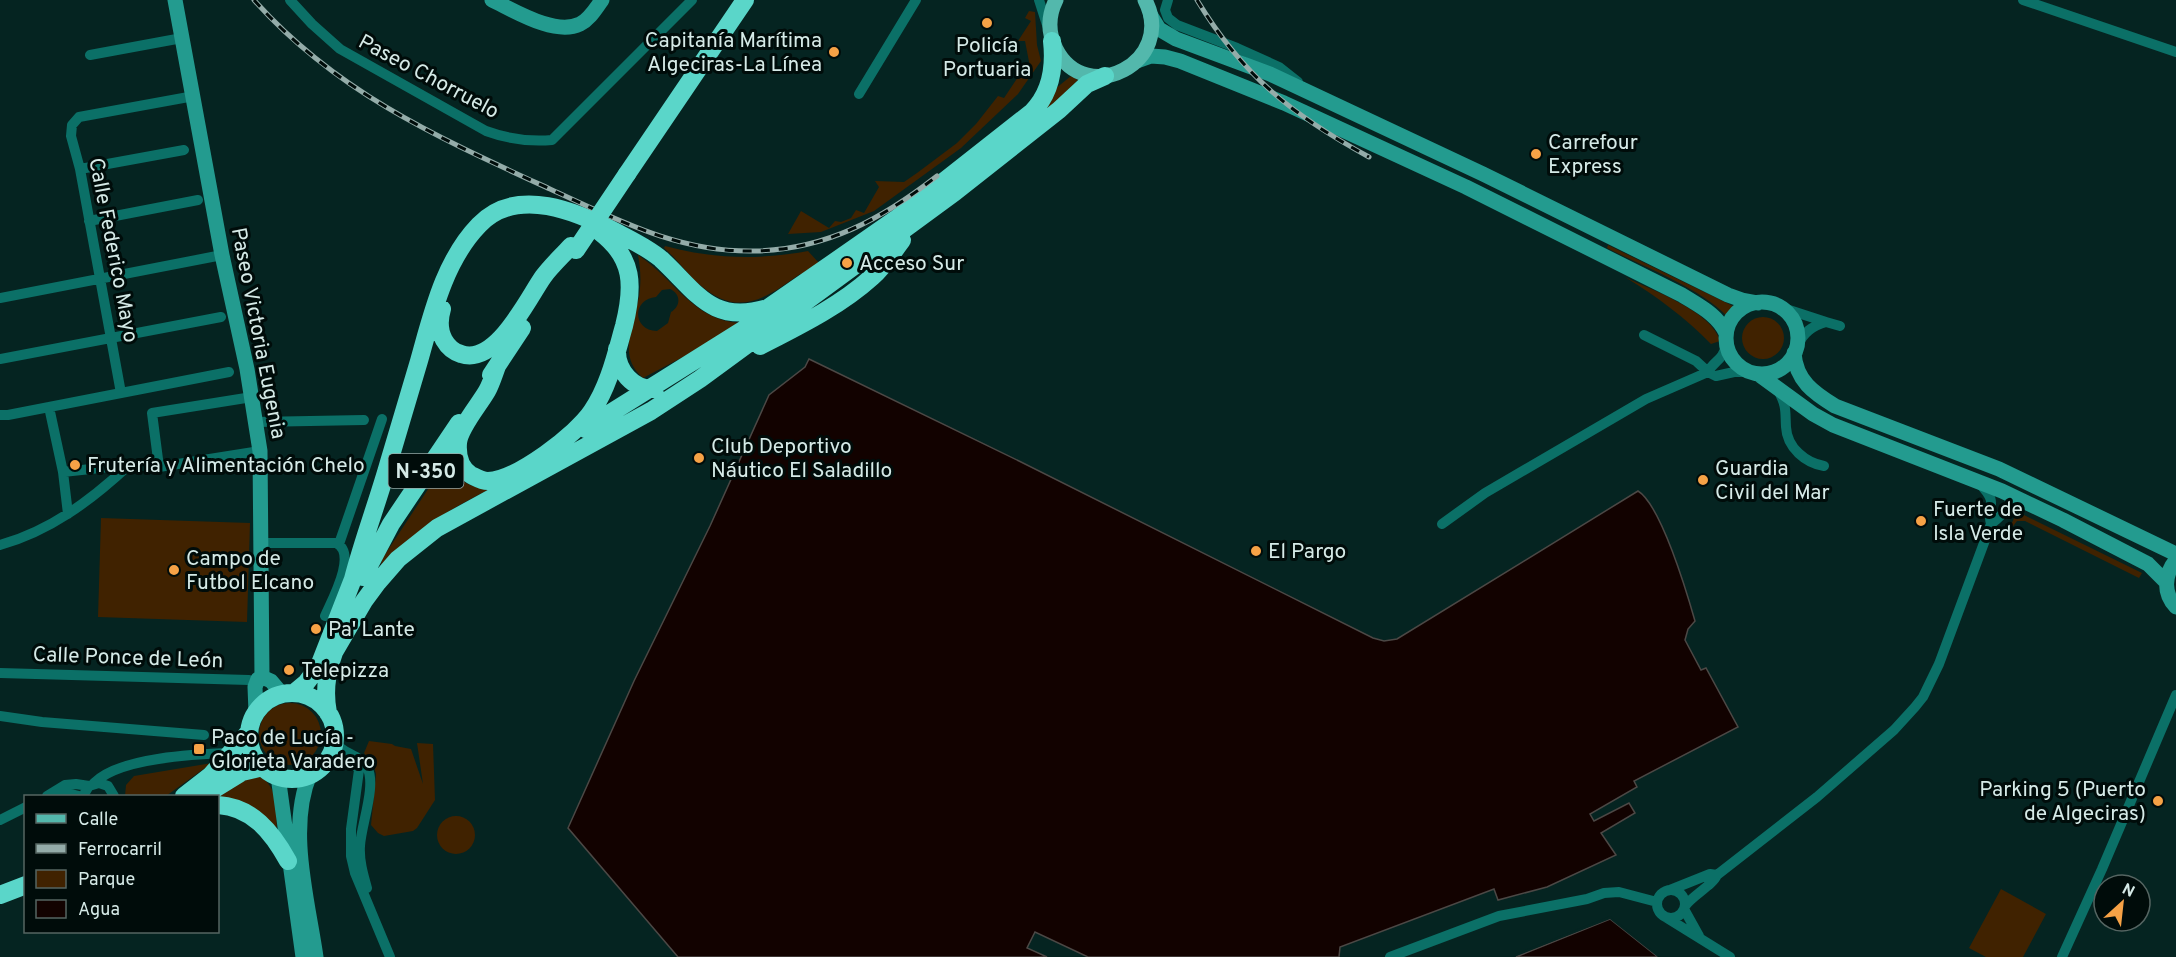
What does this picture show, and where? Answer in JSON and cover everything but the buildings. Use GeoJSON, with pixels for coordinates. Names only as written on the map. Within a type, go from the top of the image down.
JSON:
{"type":"FeatureCollection","features":[{"type":"Feature","properties":{"kind":"highway","name":"N-350"},"geometry":{"type":"LineString","coordinates":[[331,749],[332,722],[328,713],[325,687],[333,654],[367,566],[391,524],[738,0]]}},
{"type":"Feature","properties":{"kind":"highway","name":"N-350"},"geometry":{"type":"LineString","coordinates":[[624,173],[745,0]]}},
{"type":"Feature","properties":{"kind":"highway"},"geometry":{"type":"LineString","coordinates":[[353,579],[438,297],[460,249],[479,224],[492,214],[508,208],[539,204],[570,211],[592,219],[644,247],[660,259],[699,297],[716,308],[743,314],[768,308],[896,219],[1032,112],[1044,97],[1053,72],[1051,37]]}},
{"type":"Feature","properties":{"kind":"highway"},"geometry":{"type":"LineString","coordinates":[[618,345],[617,359],[623,372],[638,386],[648,389],[683,384],[834,282],[917,221],[1059,110],[1087,84],[1105,76]]}},
{"type":"Feature","properties":{"kind":"highway"},"geometry":{"type":"LineString","coordinates":[[556,447],[592,412],[607,381],[618,345],[627,311],[630,286],[626,262],[616,245],[601,232],[583,223],[546,213],[526,213],[507,217],[490,226],[478,238],[455,276],[440,315],[444,341],[456,353],[474,356],[486,351],[505,334],[545,274],[574,248]]}},
{"type":"Feature","properties":{"kind":"highway"},"geometry":{"type":"LineString","coordinates":[[700,378],[824,312],[874,276],[917,221]]}},
{"type":"Feature","properties":{"kind":"highway","name":"N-350"},"geometry":{"type":"LineString","coordinates":[[256,712],[267,700],[288,694],[306,683],[319,666],[353,579],[389,518],[574,248]]}},
{"type":"Feature","properties":{"kind":"highway"},"geometry":{"type":"LineString","coordinates":[[824,312],[834,282]]}},
{"type":"Feature","properties":{"kind":"highway"},"geometry":{"type":"LineString","coordinates":[[497,366],[488,389],[458,440],[461,465],[478,479],[489,481],[521,470],[762,318],[768,308]]}},
{"type":"Feature","properties":{"kind":"highway"},"geometry":{"type":"LineString","coordinates":[[333,654],[378,582],[398,559],[430,534],[651,411],[747,346],[754,338]]}},
{"type":"Feature","properties":{"kind":"highway"},"geometry":{"type":"LineString","coordinates":[[288,694],[302,694],[317,701],[328,713]]}},
{"type":"Feature","properties":{"kind":"highway"},"geometry":{"type":"LineString","coordinates":[[184,795],[211,775],[232,753],[249,732],[256,712]]}},
{"type":"Feature","properties":{"kind":"highway"},"geometry":{"type":"LineString","coordinates":[[249,732],[252,751],[270,772]]}},
{"type":"Feature","properties":{"kind":"highway"},"geometry":{"type":"LineString","coordinates":[[205,795],[242,772],[270,772],[294,778],[310,774],[317,770],[331,749]]}},
{"type":"Feature","properties":{"kind":"highway"},"geometry":{"type":"LineString","coordinates":[[219,805],[239,809],[265,826],[288,861]]}},
{"type":"Feature","properties":{"kind":"highway"},"geometry":{"type":"LineString","coordinates":[[0,895],[24,886]]}},
{"type":"Feature","properties":{"kind":"main road","name":"Paseo Victoria Eugenia"},"geometry":{"type":"LineString","coordinates":[[175,0],[222,255],[252,397],[260,451],[259,680],[256,712]]}},
{"type":"Feature","properties":{"kind":"main road"},"geometry":{"type":"LineString","coordinates":[[492,0],[540,22],[569,28],[586,20],[602,0]]}},
{"type":"Feature","properties":{"kind":"main road"},"geometry":{"type":"LineString","coordinates":[[1056,0],[1051,15],[1051,37],[1059,54],[1070,66],[1087,74],[1105,76],[1123,71],[1137,61],[1151,56],[1165,57],[1200,68],[1284,103],[1547,227],[1682,296],[1713,315],[1720,323],[1728,352],[1737,365],[1754,373],[1813,414],[1833,425],[1977,480],[2135,556],[2156,569],[2166,582],[2169,597],[2176,607]]}},
{"type":"Feature","properties":{"kind":"main road"},"geometry":{"type":"LineString","coordinates":[[1145,0],[1159,29],[1166,34],[1270,74],[1484,174],[1728,295],[1780,307],[1795,324],[1798,339],[1797,370],[1812,392],[1835,406],[1999,469],[2176,554]]}},
{"type":"Feature","properties":{"kind":"main road"},"geometry":{"type":"LineString","coordinates":[[1137,61],[1148,45],[1152,26],[1151,16]]}},
{"type":"Feature","properties":{"kind":"main road"},"geometry":{"type":"LineString","coordinates":[[1726,339],[1729,323],[1738,311],[1758,303]]}},
{"type":"Feature","properties":{"kind":"main road"},"geometry":{"type":"LineString","coordinates":[[1754,373],[1772,373],[1791,360],[1796,350]]}},
{"type":"Feature","properties":{"kind":"main road"},"geometry":{"type":"LineString","coordinates":[[2166,582],[2176,560]]}},
{"type":"Feature","properties":{"kind":"main road"},"geometry":{"type":"LineString","coordinates":[[259,680],[272,681],[288,694]]}},
{"type":"Feature","properties":{"kind":"main road"},"geometry":{"type":"LineString","coordinates":[[270,772],[288,861],[303,957]]}},
{"type":"Feature","properties":{"kind":"main road"},"geometry":{"type":"LineString","coordinates":[[310,774],[301,810],[300,840],[316,957]]}},
{"type":"Feature","properties":{"kind":"street","name":"Paseo Chorruelo"},"geometry":{"type":"LineString","coordinates":[[290,0],[340,50],[486,131],[505,138],[536,141],[552,140],[692,0]]}},
{"type":"Feature","properties":{"kind":"street"},"geometry":{"type":"LineString","coordinates":[[859,94],[916,0]]}},
{"type":"Feature","properties":{"kind":"street"},"geometry":{"type":"LineString","coordinates":[[1039,0],[1051,37]]}},
{"type":"Feature","properties":{"kind":"street"},"geometry":{"type":"LineString","coordinates":[[1168,0],[1165,10],[1172,22],[1279,68],[1318,97]]}},
{"type":"Feature","properties":{"kind":"street"},"geometry":{"type":"LineString","coordinates":[[2023,0],[2176,52]]}},
{"type":"Feature","properties":{"kind":"street"},"geometry":{"type":"LineString","coordinates":[[90,55],[182,38]]}},
{"type":"Feature","properties":{"kind":"street","name":"Calle Federico Mayo"},"geometry":{"type":"LineString","coordinates":[[121,393],[71,130],[79,117],[194,96]]}},
{"type":"Feature","properties":{"kind":"street"},"geometry":{"type":"LineString","coordinates":[[80,170],[184,150]]}},
{"type":"Feature","properties":{"kind":"street"},"geometry":{"type":"LineString","coordinates":[[89,221],[198,200]]}},
{"type":"Feature","properties":{"kind":"street"},"geometry":{"type":"LineString","coordinates":[[0,298],[222,255]]}},
{"type":"Feature","properties":{"kind":"street"},"geometry":{"type":"LineString","coordinates":[[1780,307],[1840,326]]}},
{"type":"Feature","properties":{"kind":"street"},"geometry":{"type":"LineString","coordinates":[[0,360],[221,317]]}},
{"type":"Feature","properties":{"kind":"street"},"geometry":{"type":"LineString","coordinates":[[1796,350],[1807,331],[1826,322]]}},
{"type":"Feature","properties":{"kind":"street"},"geometry":{"type":"LineString","coordinates":[[1644,335],[1696,361],[1716,376],[1734,372],[1754,373]]}},
{"type":"Feature","properties":{"kind":"street"},"geometry":{"type":"LineString","coordinates":[[1442,524],[1485,493],[1646,399],[1708,372],[1711,366],[1721,359],[1726,339]]}},
{"type":"Feature","properties":{"kind":"street"},"geometry":{"type":"LineString","coordinates":[[0,415],[229,372]]}},
{"type":"Feature","properties":{"kind":"street"},"geometry":{"type":"LineString","coordinates":[[1776,388],[1786,410],[1786,430],[1798,453],[1806,460],[1824,466]]}},
{"type":"Feature","properties":{"kind":"street"},"geometry":{"type":"LineString","coordinates":[[159,467],[152,413],[252,397]]}},
{"type":"Feature","properties":{"kind":"street"},"geometry":{"type":"LineString","coordinates":[[50,407],[69,514]]}},
{"type":"Feature","properties":{"kind":"street"},"geometry":{"type":"LineString","coordinates":[[339,544],[382,419]]}},
{"type":"Feature","properties":{"kind":"street"},"geometry":{"type":"LineString","coordinates":[[256,422],[364,420]]}},
{"type":"Feature","properties":{"kind":"street"},"geometry":{"type":"LineString","coordinates":[[63,472],[128,465],[159,467],[260,451]]}},
{"type":"Feature","properties":{"kind":"street"},"geometry":{"type":"LineString","coordinates":[[0,546],[30,535],[69,514],[105,487],[128,465]]}},
{"type":"Feature","properties":{"kind":"street"},"geometry":{"type":"LineString","coordinates":[[1977,480],[1990,497],[1991,524]]}},
{"type":"Feature","properties":{"kind":"street"},"geometry":{"type":"LineString","coordinates":[[1666,918],[1676,917],[1697,893],[1715,881],[1717,875],[1817,798],[1894,730],[1915,707],[1923,697],[1939,664],[1991,524],[2006,509],[2014,505],[2033,506]]}},
{"type":"Feature","properties":{"kind":"street"},"geometry":{"type":"LineString","coordinates":[[261,543],[339,544],[345,551],[346,561],[325,616]]}},
{"type":"Feature","properties":{"kind":"street","name":"Calle Ponce de León"},"geometry":{"type":"LineString","coordinates":[[0,673],[259,680]]}},
{"type":"Feature","properties":{"kind":"street"},"geometry":{"type":"LineString","coordinates":[[2062,957],[2176,695]]}},
{"type":"Feature","properties":{"kind":"street"},"geometry":{"type":"LineString","coordinates":[[0,716],[42,722],[204,735]]}},
{"type":"Feature","properties":{"kind":"street"},"geometry":{"type":"LineString","coordinates":[[331,749],[352,762],[359,771],[351,829],[351,856],[355,873],[390,957]]}},
{"type":"Feature","properties":{"kind":"street"},"geometry":{"type":"LineString","coordinates":[[331,749],[341,750],[362,761],[369,775],[370,786],[360,846],[361,864],[373,915]]}},
{"type":"Feature","properties":{"kind":"street"},"geometry":{"type":"LineString","coordinates":[[84,795],[102,776],[113,770],[143,762],[191,754],[232,753]]}},
{"type":"Feature","properties":{"kind":"street"},"geometry":{"type":"LineString","coordinates":[[51,795],[56,789],[65,785],[76,784],[108,786],[113,795]]}},
{"type":"Feature","properties":{"kind":"street"},"geometry":{"type":"LineString","coordinates":[[51,795],[68,793],[75,795]]}},
{"type":"Feature","properties":{"kind":"street"},"geometry":{"type":"LineString","coordinates":[[0,819],[24,808]]}},
{"type":"Feature","properties":{"kind":"street"},"geometry":{"type":"LineString","coordinates":[[1717,875],[1710,874],[1661,894],[1657,902],[1659,912],[1666,918],[1730,957]]}},
{"type":"Feature","properties":{"kind":"street"},"geometry":{"type":"LineString","coordinates":[[1670,890],[1680,893],[1683,897],[1685,908],[1699,937]]}},
{"type":"Feature","properties":{"kind":"street"},"geometry":{"type":"LineString","coordinates":[[1390,957],[1499,916],[1587,899],[1604,893],[1619,891],[1657,902]]}},
{"type":"Feature","properties":{"kind":"green space"},"geometry":{"type":"Polygon","coordinates":[[[1029,11],[1035,12],[1037,45],[1041,61],[1018,94],[961,148],[874,211],[821,232],[788,234],[801,211],[829,228],[835,221],[841,222],[851,218],[856,210],[864,213],[879,187],[875,181],[904,182],[957,143],[976,124],[998,96],[1004,98],[1020,74],[1021,68],[1030,67],[1025,41],[1018,41],[1031,21],[1025,18],[1029,11]]]}},
{"type":"Feature","properties":{"kind":"green space"},"geometry":{"type":"Polygon","coordinates":[[[1071,76],[1078,80],[1049,110],[1045,108],[1055,89],[1071,76]]]}},
{"type":"Feature","properties":{"kind":"green space"},"geometry":{"type":"Polygon","coordinates":[[[1608,245],[1735,307],[1727,316],[1686,287],[1607,248],[1608,245]]]}},
{"type":"Feature","properties":{"kind":"green space"},"geometry":{"type":"Polygon","coordinates":[[[665,246],[701,254],[736,257],[772,256],[808,251],[819,263],[802,276],[800,274],[763,297],[739,303],[714,295],[700,285],[664,248],[665,246]]]}},
{"type":"Feature","properties":{"kind":"green space"},"geometry":{"type":"Polygon","coordinates":[[[638,255],[696,306],[723,320],[740,323],[738,328],[643,378],[634,369],[629,347],[640,288],[638,255]],[[662,290],[656,297],[643,303],[638,314],[643,326],[657,331],[668,323],[671,312],[678,303],[678,297],[674,291],[662,290]]]}},
{"type":"Feature","properties":{"kind":"green space"},"geometry":{"type":"Polygon","coordinates":[[[1625,277],[1693,311],[1715,330],[1720,341],[1711,344],[1670,308],[1625,277]]]}},
{"type":"Feature","properties":{"kind":"green space"},"geometry":{"type":"Polygon","coordinates":[[[1763,317],[1771,318],[1778,323],[1783,330],[1783,346],[1778,353],[1771,358],[1763,359],[1755,358],[1748,353],[1743,346],[1742,338],[1743,330],[1748,323],[1755,318],[1763,317]]]}},
{"type":"Feature","properties":{"kind":"green space"},"geometry":{"type":"Polygon","coordinates":[[[452,466],[466,483],[488,490],[429,524],[404,545],[380,571],[382,559],[442,468],[452,466]]]}},
{"type":"Feature","properties":{"kind":"green space"},"geometry":{"type":"Polygon","coordinates":[[[2024,515],[2142,573],[2139,578],[2025,521],[2017,521],[2011,529],[2015,516],[2024,515]]]}},
{"type":"Feature","properties":{"kind":"green space","name":"Campo de Futbol Elcano"},"geometry":{"type":"Polygon","coordinates":[[[101,518],[250,523],[247,622],[98,617],[101,518]]]}},
{"type":"Feature","properties":{"kind":"green space"},"geometry":{"type":"Polygon","coordinates":[[[290,703],[302,705],[312,712],[319,722],[321,734],[319,746],[312,756],[302,763],[290,765],[278,763],[268,756],[261,746],[259,734],[261,722],[268,712],[278,705],[290,703]]]}},
{"type":"Feature","properties":{"kind":"green space"},"geometry":{"type":"Polygon","coordinates":[[[369,741],[411,749],[423,784],[417,743],[433,744],[435,800],[413,831],[384,836],[371,825],[376,774],[364,753],[369,741]]]}},
{"type":"Feature","properties":{"kind":"green space"},"geometry":{"type":"Polygon","coordinates":[[[212,763],[167,795],[125,795],[126,785],[134,776],[212,763]]]}},
{"type":"Feature","properties":{"kind":"green space"},"geometry":{"type":"Polygon","coordinates":[[[258,776],[265,780],[270,786],[275,801],[277,834],[219,797],[227,785],[258,776]]]}},
{"type":"Feature","properties":{"kind":"green space"},"geometry":{"type":"Polygon","coordinates":[[[456,816],[470,821],[475,835],[470,849],[456,854],[442,849],[437,835],[442,821],[456,816]]]}},
{"type":"Feature","properties":{"kind":"green space"},"geometry":{"type":"Polygon","coordinates":[[[2001,889],[2046,914],[2023,957],[1986,957],[1969,948],[2001,889]]]}},
{"type":"Feature","properties":{"kind":"water"},"geometry":{"type":"Polygon","coordinates":[[[809,359],[1373,638],[1384,641],[1397,639],[1638,491],[1647,499],[1664,531],[1686,591],[1695,621],[1688,629],[1685,640],[1701,670],[1706,668],[1738,727],[1634,781],[1637,787],[1590,814],[1594,821],[1629,803],[1635,813],[1601,833],[1616,855],[1547,887],[1498,900],[1494,889],[1340,947],[1339,957],[1088,957],[1035,932],[1027,948],[1047,957],[678,957],[568,828],[634,681],[710,526],[769,395],[805,367],[809,359]]]}},
{"type":"Feature","properties":{"kind":"water"},"geometry":{"type":"Polygon","coordinates":[[[1610,919],[1658,957],[1516,957],[1610,919]]]}},
{"type":"Feature","properties":{"kind":"pier"},"geometry":{"type":"Polygon","coordinates":[[[1610,916],[1661,957],[1610,919],[1513,957],[1515,954],[1610,916]]]}},
{"type":"Feature","properties":{"kind":"railway"},"geometry":{"type":"LineString","coordinates":[[254,0],[286,33],[320,62],[355,87],[429,131],[625,223],[701,247],[756,251],[782,249],[830,238],[896,206],[937,176]]}},
{"type":"Feature","properties":{"kind":"railway"},"geometry":{"type":"LineString","coordinates":[[1197,0],[1232,51],[1271,91],[1316,125],[1369,157]]}},
{"type":"Feature","properties":{"kind":"place","name":"Policía Portuaria"},"geometry":{"type":"Point","coordinates":[987,23]}},
{"type":"Feature","properties":{"kind":"place","name":"Capitanía Marítima Algeciras-La Línea"},"geometry":{"type":"Point","coordinates":[834,52]}},
{"type":"Feature","properties":{"kind":"place","name":"Carrefour Express"},"geometry":{"type":"Point","coordinates":[1536,154]}},
{"type":"Feature","properties":{"kind":"place","name":"Acceso Sur"},"geometry":{"type":"Point","coordinates":[847,263]}},
{"type":"Feature","properties":{"kind":"place","name":"Club Deportivo Náutico El Saladillo"},"geometry":{"type":"Point","coordinates":[699,458]}},
{"type":"Feature","properties":{"kind":"place","name":"Frutería y Alimentación Chelo"},"geometry":{"type":"Point","coordinates":[75,465]}},
{"type":"Feature","properties":{"kind":"place","name":"Guardia Civil del Mar"},"geometry":{"type":"Point","coordinates":[1703,480]}},
{"type":"Feature","properties":{"kind":"place","name":"Fuerte de Isla Verde"},"geometry":{"type":"Point","coordinates":[1921,521]}},
{"type":"Feature","properties":{"kind":"place","name":"El Pargo"},"geometry":{"type":"Point","coordinates":[1256,551]}},
{"type":"Feature","properties":{"kind":"place","name":"Campo de Futbol Elcano"},"geometry":{"type":"Point","coordinates":[174,570]}},
{"type":"Feature","properties":{"kind":"place","name":"Pa' Lante"},"geometry":{"type":"Point","coordinates":[316,629]}},
{"type":"Feature","properties":{"kind":"place","name":"Telepizza"},"geometry":{"type":"Point","coordinates":[289,670]}},
{"type":"Feature","properties":{"kind":"place","name":"Paco de Lucía - Glorieta Varadero"},"geometry":{"type":"Point","coordinates":[199,749]}},
{"type":"Feature","properties":{"kind":"place","name":"Parking 5 (Puerto de Algeciras)"},"geometry":{"type":"Point","coordinates":[2158,801]}}]}
